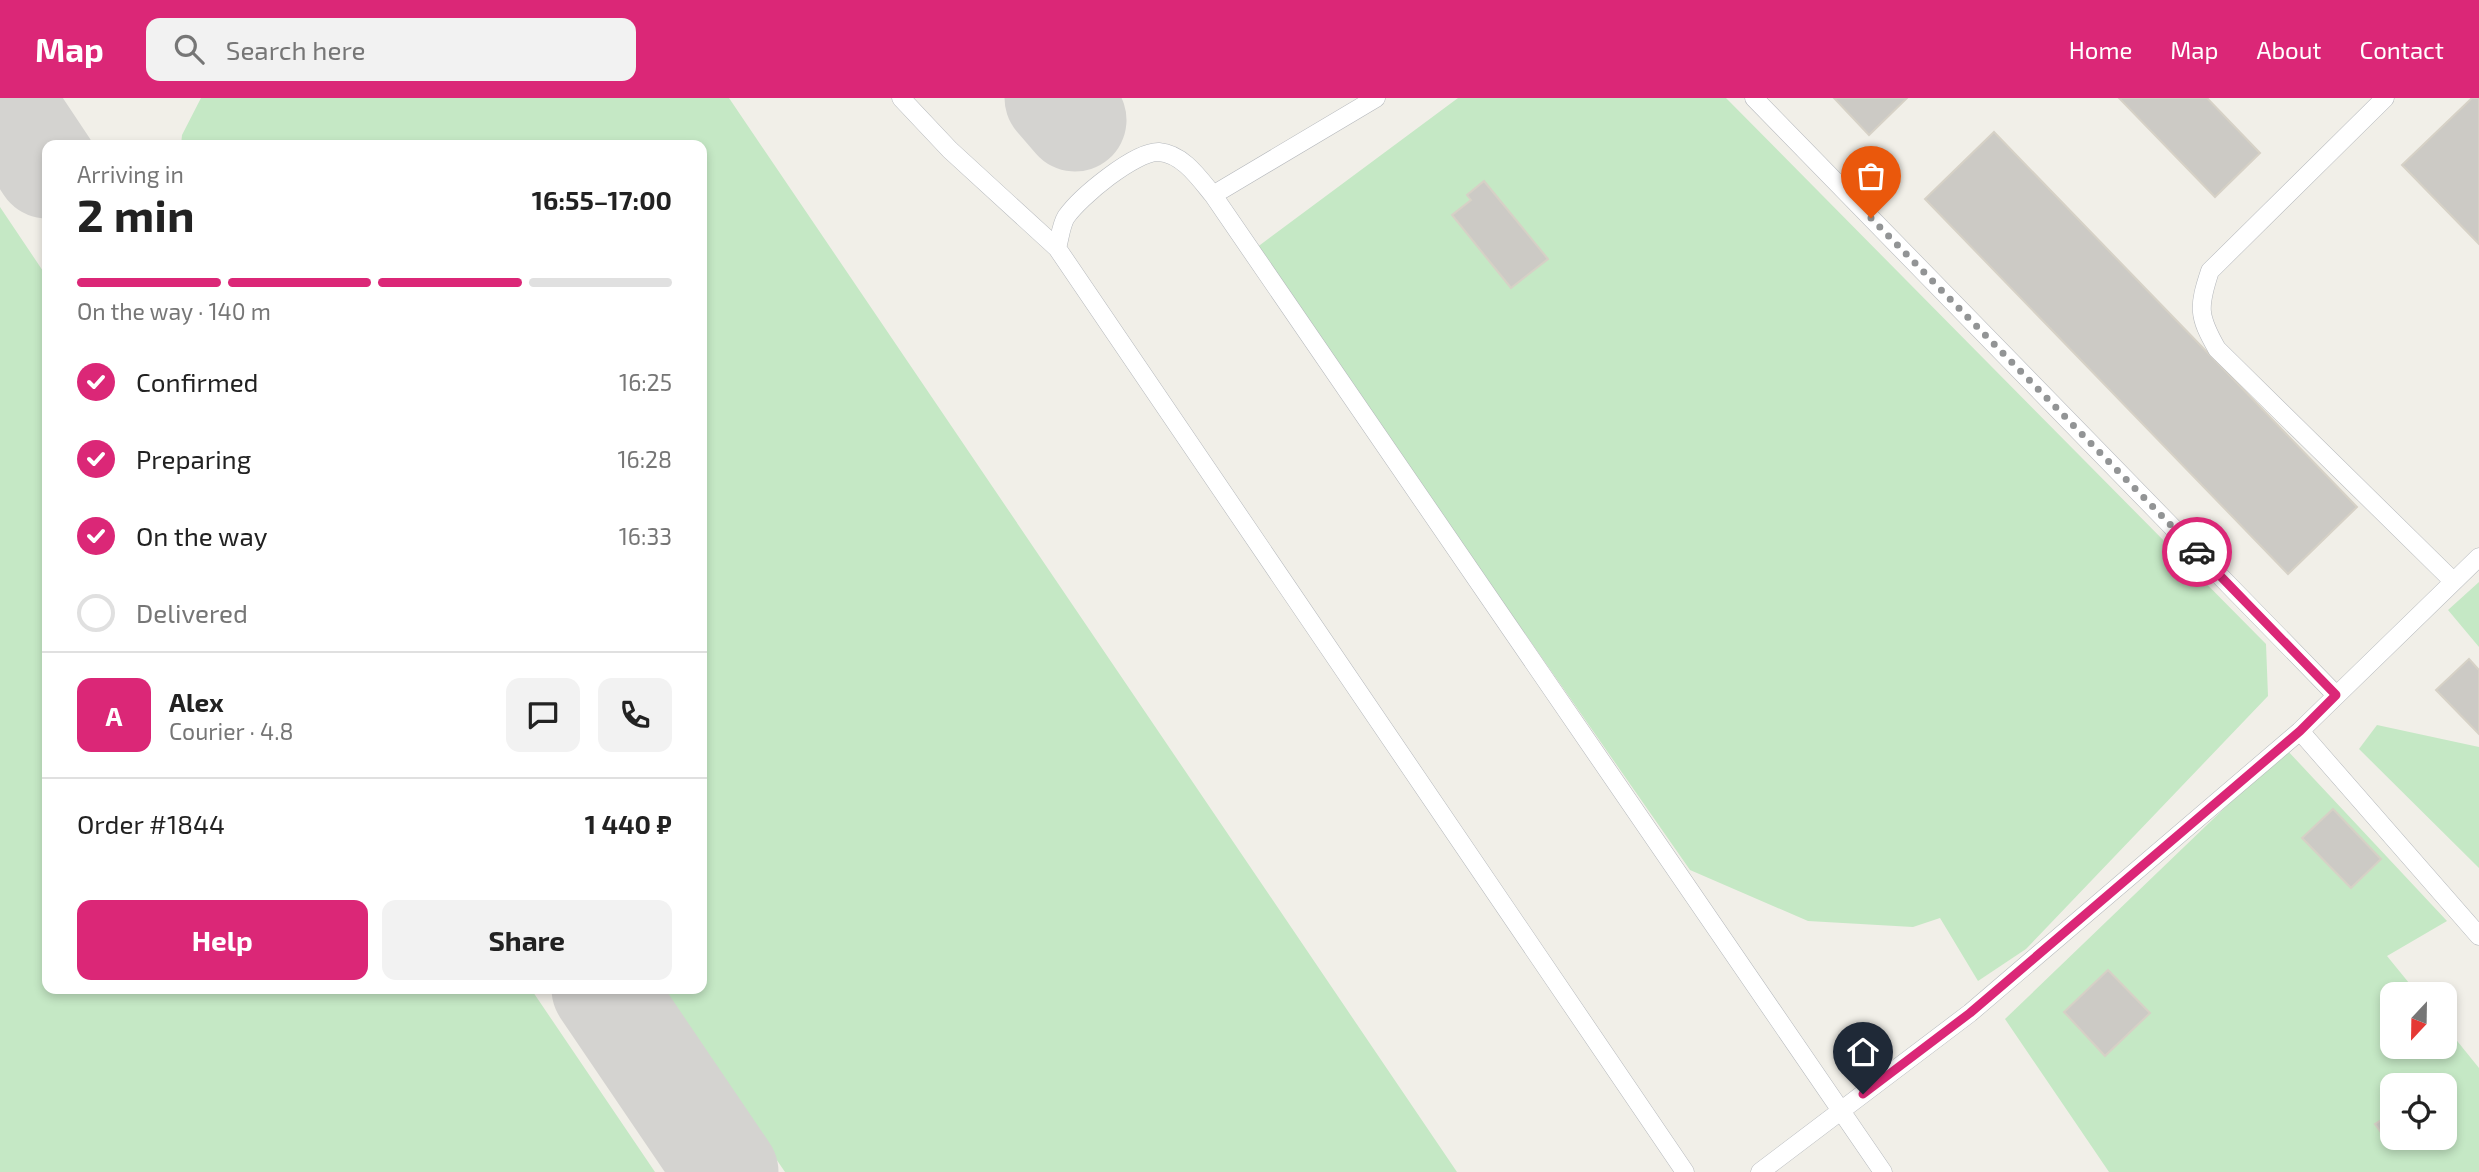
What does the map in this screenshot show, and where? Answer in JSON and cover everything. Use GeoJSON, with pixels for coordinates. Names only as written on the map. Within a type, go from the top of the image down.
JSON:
{"type":"FeatureCollection","features":[{"type":"Feature","properties":{"kind":"lane"},"geometry":{"type":"LineString","coordinates":[[901,98],[950,150],[1057,248],[1685,1172]]}},
{"type":"Feature","properties":{"kind":"lane"},"geometry":{"type":"LineString","coordinates":[[1213,195],[1376,98]]}},
{"type":"Feature","properties":{"kind":"lane"},"geometry":{"type":"LineString","coordinates":[[1754,98],[2336,695]]}},
{"type":"Feature","properties":{"kind":"lane"},"geometry":{"type":"LineString","coordinates":[[2385,98],[2210,271],[2200,299],[2201,322],[2217,349],[2453,581]]}},
{"type":"Feature","properties":{"kind":"lane"},"geometry":{"type":"LineString","coordinates":[[1057,248],[1064,219],[1085,195],[1142,155],[1158,152],[1175,157],[1191,169],[1213,195],[1883,1172]]}},
{"type":"Feature","properties":{"kind":"lane"},"geometry":{"type":"LineString","coordinates":[[1760,1172],[1970,1013],[2300,731],[2479,558]]}},
{"type":"Feature","properties":{"kind":"lane"},"geometry":{"type":"LineString","coordinates":[[2300,731],[2479,936]]}},
{"type":"Feature","properties":{"kind":"green space"},"geometry":{"type":"Polygon","coordinates":[[[201,98],[729,98],[1457,1172],[785,1172],[663,994],[707,994],[707,140],[182,140],[201,98]]]}},
{"type":"Feature","properties":{"kind":"green space"},"geometry":{"type":"Polygon","coordinates":[[[1458,98],[1726,98],[2266,644],[2268,696],[2026,949],[1978,981],[1940,918],[1913,927],[1808,921],[1690,870],[1256,248],[1458,98]]]}},
{"type":"Feature","properties":{"kind":"green space"},"geometry":{"type":"Polygon","coordinates":[[[0,207],[42,270],[42,994],[534,994],[655,1172],[0,1172],[0,207]]]}},
{"type":"Feature","properties":{"kind":"green space"},"geometry":{"type":"Polygon","coordinates":[[[2479,582],[2479,647],[2448,610],[2479,582]]]}},
{"type":"Feature","properties":{"kind":"green space"},"geometry":{"type":"Polygon","coordinates":[[[2377,725],[2479,747],[2479,868],[2359,749],[2377,725]]]}},
{"type":"Feature","properties":{"kind":"green space"},"geometry":{"type":"Polygon","coordinates":[[[2286,749],[2447,921],[2387,956],[2408,982],[2380,982],[2380,1059],[2457,1059],[2457,1041],[2479,1068],[2479,1172],[2109,1172],[2005,1019],[2286,749]]]}},
{"type":"Feature","properties":{"kind":"building"},"geometry":{"type":"Polygon","coordinates":[[[1834,98],[1907,98],[1869,135],[1834,98]]]}},
{"type":"Feature","properties":{"kind":"building"},"geometry":{"type":"Polygon","coordinates":[[[2119,98],[2207,98],[2260,153],[2215,197],[2119,98]]]}},
{"type":"Feature","properties":{"kind":"building"},"geometry":{"type":"Polygon","coordinates":[[[2472,98],[2479,98],[2479,244],[2402,165],[2472,98]]]}},
{"type":"Feature","properties":{"kind":"building"},"geometry":{"type":"Polygon","coordinates":[[[1994,132],[2357,507],[2288,574],[1925,199],[1994,132]]]}},
{"type":"Feature","properties":{"kind":"building"},"geometry":{"type":"Polygon","coordinates":[[[1484,181],[1548,259],[1511,288],[1452,215],[1471,200],[1467,195],[1484,181]]]}},
{"type":"Feature","properties":{"kind":"building"},"geometry":{"type":"Polygon","coordinates":[[[2469,659],[2479,670],[2479,734],[2436,690],[2469,659]]]}},
{"type":"Feature","properties":{"kind":"building"},"geometry":{"type":"Polygon","coordinates":[[[2333,809],[2381,859],[2351,888],[2302,838],[2333,809]]]}},
{"type":"Feature","properties":{"kind":"building"},"geometry":{"type":"Polygon","coordinates":[[[2108,970],[2150,1013],[2105,1056],[2064,1012],[2108,970]]]}},
{"type":"Feature","properties":{"kind":"taxiway"},"geometry":{"type":"LineString","coordinates":[[1,98],[42,160]]}},
{"type":"Feature","properties":{"kind":"taxiway"},"geometry":{"type":"LineString","coordinates":[[1056,98],[1075,120]]}},
{"type":"Feature","properties":{"kind":"taxiway"},"geometry":{"type":"LineString","coordinates":[[606,994],[727,1172]]}},
{"type":"Feature","properties":{"kind":"way so far"},"geometry":{"type":"LineString","coordinates":[[1871,218],[2197,552]]}},
{"type":"Feature","properties":{"kind":"route"},"geometry":{"type":"LineString","coordinates":[[1863,1094],[1970,1013],[2300,731],[2336,695],[2197,552]]}}]}
